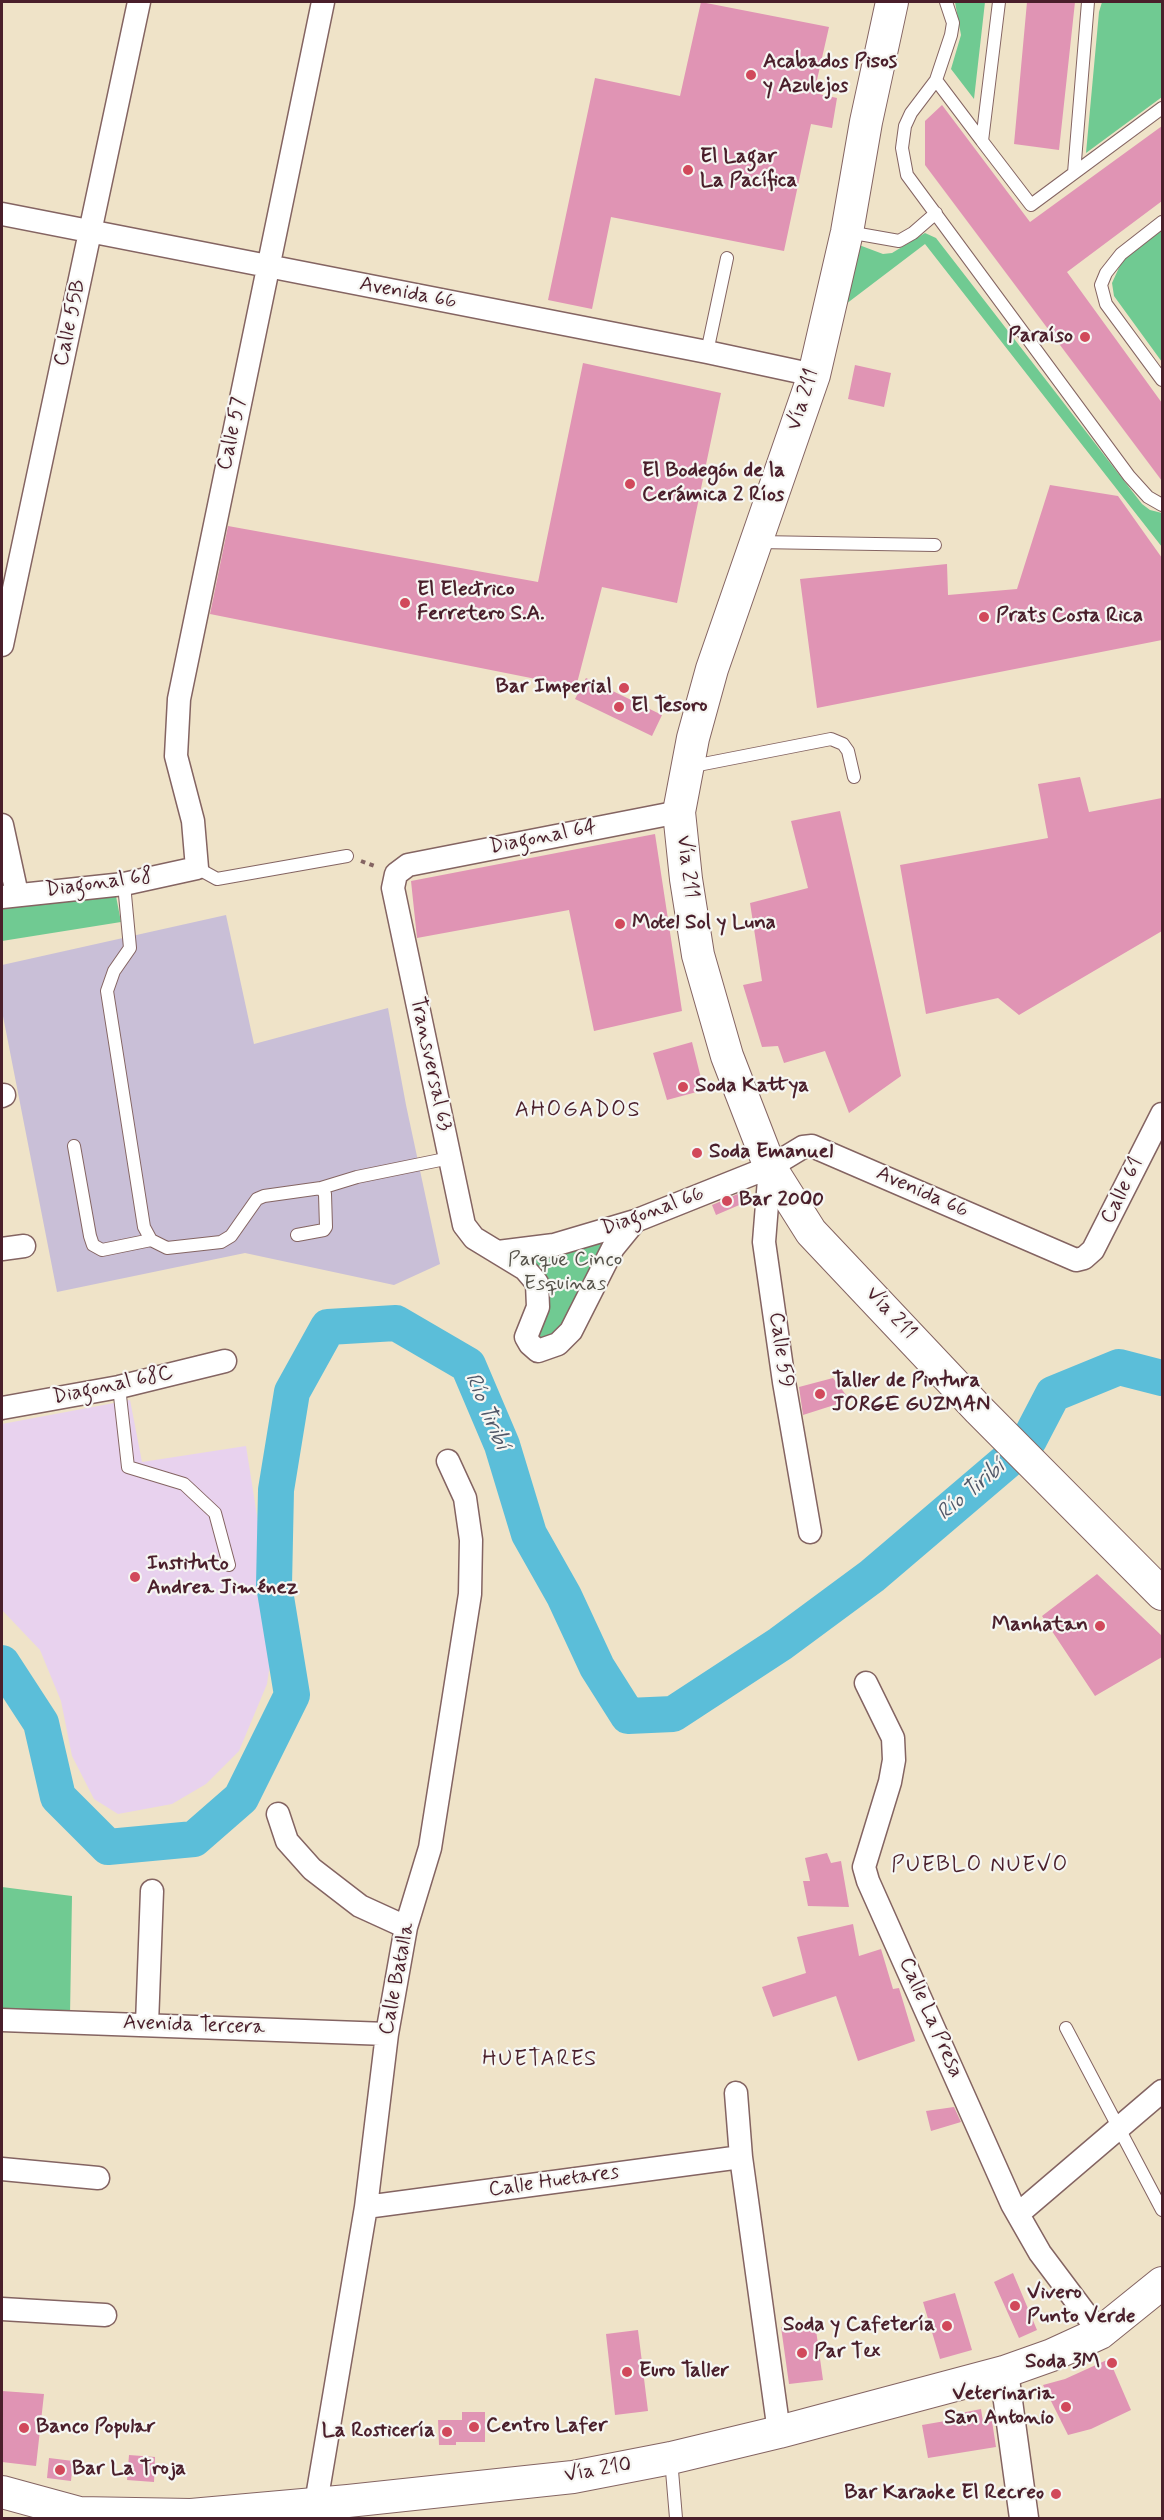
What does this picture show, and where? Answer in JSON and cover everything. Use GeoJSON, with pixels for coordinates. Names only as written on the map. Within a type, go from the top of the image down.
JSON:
{"type":"FeatureCollection","features":[{"type":"Feature","properties":{"kind":"main road","name":"Vía 211"},"geometry":{"type":"LineString","coordinates":[[892,2],[866,122],[847,232],[814,375],[712,669],[687,767],[679,812],[686,879],[698,955],[727,1056],[770,1167],[811,1232],[980,1410],[1162,1594]]}},
{"type":"Feature","properties":{"kind":"main road","name":"Vía 210"},"geometry":{"type":"LineString","coordinates":[[2,2492],[78,2516],[191,2515],[316,2503],[348,2510],[573,2477],[671,2458],[779,2432],[1004,2372],[1052,2355],[1100,2333],[1162,2283]]}},
{"type":"Feature","properties":{"kind":"street","name":"Calle 55B"},"geometry":{"type":"LineString","coordinates":[[2,645],[139,2]]}},
{"type":"Feature","properties":{"kind":"street","name":"Calle 57"},"geometry":{"type":"LineString","coordinates":[[196,868],[193,821],[176,756],[179,699],[323,2]]}},
{"type":"Feature","properties":{"kind":"street","name":"Avenida 66"},"geometry":{"type":"LineString","coordinates":[[2,214],[814,375]]}},
{"type":"Feature","properties":{"kind":"street","name":"Diagonal 64"},"geometry":{"type":"LineString","coordinates":[[402,870],[679,812]]}},
{"type":"Feature","properties":{"kind":"street"},"geometry":{"type":"LineString","coordinates":[[2,825],[10,895]]}},
{"type":"Feature","properties":{"kind":"street","name":"Diagonal 68"},"geometry":{"type":"LineString","coordinates":[[10,895],[124,884],[196,868]]}},
{"type":"Feature","properties":{"kind":"street","name":"Transversal 63"},"geometry":{"type":"LineString","coordinates":[[402,870],[393,888],[464,1225],[474,1238],[525,1269],[537,1283],[538,1307],[526,1337],[538,1351],[558,1344],[571,1331],[614,1248],[635,1221]]}},
{"type":"Feature","properties":{"kind":"street","name":"Calle 61"},"geometry":{"type":"LineString","coordinates":[[1076,1260],[1084,1258],[1093,1250],[1162,1114]]}},
{"type":"Feature","properties":{"kind":"street","name":"Avenida 66"},"geometry":{"type":"LineString","coordinates":[[770,1167],[803,1147],[812,1146],[1076,1260]]}},
{"type":"Feature","properties":{"kind":"street","name":"Diagonal 66"},"geometry":{"type":"LineString","coordinates":[[498,1252],[554,1245],[635,1221],[770,1167]]}},
{"type":"Feature","properties":{"kind":"street","name":"Calle 59"},"geometry":{"type":"LineString","coordinates":[[770,1167],[764,1242],[784,1382],[810,1532]]}},
{"type":"Feature","properties":{"kind":"street"},"geometry":{"type":"LineString","coordinates":[[2,1250],[24,1246]]}},
{"type":"Feature","properties":{"kind":"street","name":"Diagonal 68C"},"geometry":{"type":"LineString","coordinates":[[2,1408],[119,1387],[225,1361]]}},
{"type":"Feature","properties":{"kind":"street","name":"Calle Batalla"},"geometry":{"type":"LineString","coordinates":[[316,2503],[366,2206],[387,2034],[406,1927],[430,1848],[470,1594],[471,1540],[465,1498],[448,1461]]}},
{"type":"Feature","properties":{"kind":"street","name":"Calle La Presa"},"geometry":{"type":"LineString","coordinates":[[866,1683],[893,1737],[894,1760],[890,1782],[864,1867],[868,1881],[1018,2214],[1040,2253],[1100,2333]]}},
{"type":"Feature","properties":{"kind":"street"},"geometry":{"type":"LineString","coordinates":[[278,1814],[287,1841],[312,1869],[360,1906],[406,1927]]}},
{"type":"Feature","properties":{"kind":"street"},"geometry":{"type":"LineString","coordinates":[[147,2024],[152,1891]]}},
{"type":"Feature","properties":{"kind":"street","name":"Avenida Tercera"},"geometry":{"type":"LineString","coordinates":[[2,2020],[387,2034]]}},
{"type":"Feature","properties":{"kind":"street"},"geometry":{"type":"LineString","coordinates":[[1018,2214],[1162,2091]]}},
{"type":"Feature","properties":{"kind":"street"},"geometry":{"type":"LineString","coordinates":[[736,2092],[741,2157],[779,2432]]}},
{"type":"Feature","properties":{"kind":"street","name":"Calle Huetares"},"geometry":{"type":"LineString","coordinates":[[366,2206],[741,2157]]}},
{"type":"Feature","properties":{"kind":"street"},"geometry":{"type":"LineString","coordinates":[[2,2169],[98,2178]]}},
{"type":"Feature","properties":{"kind":"street"},"geometry":{"type":"LineString","coordinates":[[2,2309],[105,2315]]}},
{"type":"Feature","properties":{"kind":"street"},"geometry":{"type":"LineString","coordinates":[[1004,2372],[1024,2518]]}},
{"type":"Feature","properties":{"kind":"lane"},"geometry":{"type":"LineString","coordinates":[[946,2],[951,14],[953,29],[936,81],[911,113],[905,126],[902,148],[907,175],[1129,476],[1148,497],[1162,505]]}},
{"type":"Feature","properties":{"kind":"lane"},"geometry":{"type":"LineString","coordinates":[[982,141],[999,2]]}},
{"type":"Feature","properties":{"kind":"lane"},"geometry":{"type":"LineString","coordinates":[[1074,173],[1088,2]]}},
{"type":"Feature","properties":{"kind":"lane"},"geometry":{"type":"LineString","coordinates":[[936,81],[1030,205],[1162,108]]}},
{"type":"Feature","properties":{"kind":"lane"},"geometry":{"type":"LineString","coordinates":[[847,232],[899,241],[913,233],[936,213]]}},
{"type":"Feature","properties":{"kind":"lane"},"geometry":{"type":"LineString","coordinates":[[1162,222],[1121,254],[1106,273],[1101,285],[1106,304],[1162,380]]}},
{"type":"Feature","properties":{"kind":"lane"},"geometry":{"type":"LineString","coordinates":[[707,352],[727,258]]}},
{"type":"Feature","properties":{"kind":"lane"},"geometry":{"type":"LineString","coordinates":[[757,542],[935,545]]}},
{"type":"Feature","properties":{"kind":"lane"},"geometry":{"type":"LineString","coordinates":[[687,767],[831,740],[843,744],[848,751],[854,777]]}},
{"type":"Feature","properties":{"kind":"lane"},"geometry":{"type":"LineString","coordinates":[[196,868],[218,879],[347,856]]}},
{"type":"Feature","properties":{"kind":"lane"},"geometry":{"type":"LineString","coordinates":[[124,884],[130,948],[114,971],[107,992],[140,1210],[144,1227],[151,1240],[167,1248],[221,1242],[231,1236],[257,1199],[264,1196],[321,1188],[357,1177],[450,1158]]}},
{"type":"Feature","properties":{"kind":"lane"},"geometry":{"type":"LineString","coordinates":[[74,1146],[93,1245],[102,1250],[151,1240]]}},
{"type":"Feature","properties":{"kind":"lane"},"geometry":{"type":"LineString","coordinates":[[297,1235],[324,1230],[326,1227],[325,1194],[321,1188]]}},
{"type":"Feature","properties":{"kind":"lane"},"geometry":{"type":"LineString","coordinates":[[119,1387],[128,1467],[184,1484],[214,1513],[229,1565]]}},
{"type":"Feature","properties":{"kind":"lane"},"geometry":{"type":"LineString","coordinates":[[1066,2028],[1162,2210]]}},
{"type":"Feature","properties":{"kind":"lane"},"geometry":{"type":"LineString","coordinates":[[671,2458],[676,2518]]}},
{"type":"Feature","properties":{"kind":"path"},"geometry":{"type":"LineString","coordinates":[[347,856],[402,870]]}},
{"type":"Feature","properties":{"kind":"shaded area"},"geometry":{"type":"Polygon","coordinates":[[[226,915],[254,1044],[388,1008],[440,1264],[394,1285],[245,1253],[57,1292],[2,1011],[2,965],[226,915]]]}},
{"type":"Feature","properties":{"kind":"shaded area","name":"Instituto Andrea Jiménez"},"geometry":{"type":"Polygon","coordinates":[[[130,1400],[142,1462],[246,1446],[275,1630],[267,1684],[239,1751],[206,1784],[172,1804],[118,1814],[94,1799],[72,1756],[61,1701],[40,1650],[2,1610],[2,1424],[130,1400]]]}},
{"type":"Feature","properties":{"kind":"green space"},"geometry":{"type":"Polygon","coordinates":[[[955,2],[985,2],[974,99],[951,69],[961,35],[955,2]]]}},
{"type":"Feature","properties":{"kind":"green space"},"geometry":{"type":"Polygon","coordinates":[[[1102,2],[1162,2],[1162,97],[1086,153],[1099,12],[1102,2]]]}},
{"type":"Feature","properties":{"kind":"green space"},"geometry":{"type":"Polygon","coordinates":[[[1162,230],[1162,362],[1114,296],[1112,283],[1122,261],[1162,230]]]}},
{"type":"Feature","properties":{"kind":"green space"},"geometry":{"type":"Polygon","coordinates":[[[925,233],[936,238],[1142,504],[1150,510],[1162,513],[1162,547],[925,244],[846,304],[859,245],[883,254],[892,253],[925,233]]]}},
{"type":"Feature","properties":{"kind":"green space"},"geometry":{"type":"Polygon","coordinates":[[[115,891],[121,922],[2,941],[2,909],[115,891]]]}},
{"type":"Feature","properties":{"kind":"green space","name":"Parque Cinco Esquinas"},"geometry":{"type":"Polygon","coordinates":[[[615,1233],[567,1329],[538,1346],[526,1257],[615,1233]]]}},
{"type":"Feature","properties":{"kind":"green space"},"geometry":{"type":"Polygon","coordinates":[[[2,1887],[72,1896],[70,2016],[2,2010],[2,1887]]]}},
{"type":"Feature","properties":{"kind":"building","name":"El Lagar La Pacífica"},"geometry":{"type":"Polygon","coordinates":[[[701,2],[829,27],[814,93],[837,98],[832,128],[811,124],[784,251],[611,217],[592,309],[548,300],[595,78],[680,96],[701,2]]]}},
{"type":"Feature","properties":{"kind":"building"},"geometry":{"type":"Polygon","coordinates":[[[1027,2],[1075,2],[1059,150],[1014,144],[1027,2]]]}},
{"type":"Feature","properties":{"kind":"building","name":"Paraíso"},"geometry":{"type":"Polygon","coordinates":[[[942,105],[1030,222],[1162,126],[1162,201],[1067,272],[1162,403],[1162,481],[925,165],[925,121],[942,105]]]}},
{"type":"Feature","properties":{"kind":"building"},"geometry":{"type":"Polygon","coordinates":[[[583,363],[721,393],[677,603],[602,587],[576,687],[210,614],[228,526],[538,582],[583,363]]]}},
{"type":"Feature","properties":{"kind":"building"},"geometry":{"type":"Polygon","coordinates":[[[855,365],[891,373],[884,407],[848,399],[855,365]]]}},
{"type":"Feature","properties":{"kind":"building","name":"Prats Costa Rica"},"geometry":{"type":"Polygon","coordinates":[[[1050,485],[1118,496],[1162,558],[1162,640],[817,708],[800,579],[947,564],[948,595],[1017,589],[1050,485]]]}},
{"type":"Feature","properties":{"kind":"building","name":"El Tesoro"},"geometry":{"type":"Polygon","coordinates":[[[586,678],[662,715],[652,736],[575,699],[586,678]]]}},
{"type":"Feature","properties":{"kind":"building"},"geometry":{"type":"Polygon","coordinates":[[[1080,777],[1089,812],[1162,798],[1162,931],[1019,1015],[998,998],[926,1014],[900,865],[1048,838],[1038,784],[1080,777]]]}},
{"type":"Feature","properties":{"kind":"building"},"geometry":{"type":"Polygon","coordinates":[[[840,811],[901,1076],[849,1113],[825,1051],[784,1063],[778,1046],[762,1047],[743,985],[762,981],[750,903],[808,888],[791,821],[840,811]]]}},
{"type":"Feature","properties":{"kind":"building","name":"Motel Sol y Luna"},"geometry":{"type":"Polygon","coordinates":[[[655,834],[682,1011],[594,1031],[569,910],[417,938],[411,881],[655,834]]]}},
{"type":"Feature","properties":{"kind":"building"},"geometry":{"type":"Polygon","coordinates":[[[692,1042],[704,1090],[667,1100],[653,1053],[692,1042]]]}},
{"type":"Feature","properties":{"kind":"building","name":"Bar 2000"},"geometry":{"type":"Polygon","coordinates":[[[740,1193],[744,1203],[716,1215],[712,1205],[740,1193]]]}},
{"type":"Feature","properties":{"kind":"building","name":"Taller de Pintura JORGE GUZMAN"},"geometry":{"type":"Polygon","coordinates":[[[833,1378],[850,1400],[803,1415],[799,1387],[833,1378]]]}},
{"type":"Feature","properties":{"kind":"building","name":"Manhatan"},"geometry":{"type":"Polygon","coordinates":[[[1097,1574],[1162,1636],[1162,1657],[1095,1696],[1042,1616],[1097,1574]]]}},
{"type":"Feature","properties":{"kind":"building"},"geometry":{"type":"Polygon","coordinates":[[[827,1853],[831,1863],[841,1861],[849,1907],[808,1906],[803,1881],[810,1881],[805,1858],[827,1853]]]}},
{"type":"Feature","properties":{"kind":"building"},"geometry":{"type":"Polygon","coordinates":[[[853,1924],[859,1956],[881,1949],[893,1989],[899,1988],[915,2041],[858,2061],[836,1996],[773,2017],[762,1987],[806,1973],[797,1937],[853,1924]]]}},
{"type":"Feature","properties":{"kind":"building"},"geometry":{"type":"Polygon","coordinates":[[[954,2107],[961,2122],[931,2131],[926,2111],[954,2107]]]}},
{"type":"Feature","properties":{"kind":"building","name":"Vivero Punto Verde"},"geometry":{"type":"Polygon","coordinates":[[[1013,2273],[1037,2330],[1019,2338],[994,2282],[1013,2273]]]}},
{"type":"Feature","properties":{"kind":"building","name":"Soda y Cafetería"},"geometry":{"type":"Polygon","coordinates":[[[955,2293],[972,2350],[940,2359],[923,2302],[955,2293]]]}},
{"type":"Feature","properties":{"kind":"building","name":"Par Tex"},"geometry":{"type":"Polygon","coordinates":[[[815,2323],[823,2380],[789,2384],[781,2327],[815,2323]]]}},
{"type":"Feature","properties":{"kind":"building","name":"Euro Taller"},"geometry":{"type":"Polygon","coordinates":[[[638,2330],[648,2411],[615,2415],[606,2334],[638,2330]]]}},
{"type":"Feature","properties":{"kind":"building"},"geometry":{"type":"Polygon","coordinates":[[[1109,2359],[1131,2410],[1091,2429],[1068,2435],[1043,2385],[1065,2379],[1109,2359]]]}},
{"type":"Feature","properties":{"kind":"building","name":"Banco Popular"},"geometry":{"type":"Polygon","coordinates":[[[2,2391],[44,2394],[36,2466],[2,2462],[2,2391]]]}},
{"type":"Feature","properties":{"kind":"building"},"geometry":{"type":"Polygon","coordinates":[[[981,2409],[983,2422],[992,2421],[996,2447],[928,2458],[922,2425],[951,2420],[951,2415],[981,2409]]]}},
{"type":"Feature","properties":{"kind":"building"},"geometry":{"type":"Polygon","coordinates":[[[462,2412],[485,2412],[485,2442],[456,2442],[456,2445],[439,2445],[438,2420],[462,2420],[462,2412]]]}},
{"type":"Feature","properties":{"kind":"building"},"geometry":{"type":"Polygon","coordinates":[[[129,2455],[155,2457],[154,2482],[127,2480],[129,2455]]]}},
{"type":"Feature","properties":{"kind":"building","name":"Bar La Troja"},"geometry":{"type":"Polygon","coordinates":[[[49,2458],[73,2461],[71,2481],[47,2478],[49,2458]]]}},
{"type":"Feature","properties":{"kind":"waterway","name":"Río Tiribí"},"geometry":{"type":"LineString","coordinates":[[2,1663],[41,1723],[58,1797],[108,1847],[194,1839],[241,1798],[292,1695],[274,1585],[276,1490],[292,1392],[328,1327],[396,1323],[468,1365],[502,1445],[529,1534],[564,1596],[597,1667],[628,1716],[673,1714],[780,1644],[872,1576],[1014,1455]]}},
{"type":"Feature","properties":{"kind":"waterway","name":"Río Tiribí"},"geometry":{"type":"LineString","coordinates":[[1029,1440],[1053,1394],[1119,1367],[1162,1378]]}},
{"type":"Feature","properties":{"kind":"place","name":"Acabados Pisos y Azulejos"},"geometry":{"type":"Point","coordinates":[751,75]}},
{"type":"Feature","properties":{"kind":"place","name":"El Lagar La Pacífica"},"geometry":{"type":"Point","coordinates":[688,170]}},
{"type":"Feature","properties":{"kind":"place","name":"Paraíso"},"geometry":{"type":"Point","coordinates":[1085,337]}},
{"type":"Feature","properties":{"kind":"place","name":"El Bodegón de la Cerámica 2 Ríos"},"geometry":{"type":"Point","coordinates":[630,484]}},
{"type":"Feature","properties":{"kind":"place","name":"El Electrico Ferretero S.A."},"geometry":{"type":"Point","coordinates":[405,603]}},
{"type":"Feature","properties":{"kind":"place","name":"Prats Costa Rica"},"geometry":{"type":"Point","coordinates":[984,617]}},
{"type":"Feature","properties":{"kind":"place","name":"Bar Imperial"},"geometry":{"type":"Point","coordinates":[624,688]}},
{"type":"Feature","properties":{"kind":"place","name":"El Tesoro"},"geometry":{"type":"Point","coordinates":[619,707]}},
{"type":"Feature","properties":{"kind":"place","name":"Motel Sol y Luna"},"geometry":{"type":"Point","coordinates":[620,924]}},
{"type":"Feature","properties":{"kind":"place","name":"Soda Kattya"},"geometry":{"type":"Point","coordinates":[683,1087]}},
{"type":"Feature","properties":{"kind":"place","name":"Soda Emanuel"},"geometry":{"type":"Point","coordinates":[697,1153]}},
{"type":"Feature","properties":{"kind":"place","name":"Bar 2000"},"geometry":{"type":"Point","coordinates":[727,1201]}},
{"type":"Feature","properties":{"kind":"place","name":"Taller de Pintura JORGE GUZMAN"},"geometry":{"type":"Point","coordinates":[820,1394]}},
{"type":"Feature","properties":{"kind":"place","name":"Instituto Andrea Jiménez"},"geometry":{"type":"Point","coordinates":[135,1577]}},
{"type":"Feature","properties":{"kind":"place","name":"Manhatan"},"geometry":{"type":"Point","coordinates":[1100,1626]}},
{"type":"Feature","properties":{"kind":"place","name":"Vivero Punto Verde"},"geometry":{"type":"Point","coordinates":[1015,2306]}},
{"type":"Feature","properties":{"kind":"place","name":"Soda y Cafetería"},"geometry":{"type":"Point","coordinates":[947,2326]}},
{"type":"Feature","properties":{"kind":"place","name":"Par Tex"},"geometry":{"type":"Point","coordinates":[802,2353]}},
{"type":"Feature","properties":{"kind":"place","name":"Soda 3M"},"geometry":{"type":"Point","coordinates":[1112,2363]}},
{"type":"Feature","properties":{"kind":"place","name":"Euro Taller"},"geometry":{"type":"Point","coordinates":[627,2372]}},
{"type":"Feature","properties":{"kind":"place","name":"Veterinaria San Antonio"},"geometry":{"type":"Point","coordinates":[1066,2407]}},
{"type":"Feature","properties":{"kind":"place","name":"Centro Lafer"},"geometry":{"type":"Point","coordinates":[474,2427]}},
{"type":"Feature","properties":{"kind":"place","name":"Banco Popular"},"geometry":{"type":"Point","coordinates":[24,2428]}},
{"type":"Feature","properties":{"kind":"place","name":"La Rosticería"},"geometry":{"type":"Point","coordinates":[447,2432]}},
{"type":"Feature","properties":{"kind":"place","name":"Bar La Troja"},"geometry":{"type":"Point","coordinates":[60,2470]}},
{"type":"Feature","properties":{"kind":"place","name":"Bar Karaoke El Recreo"},"geometry":{"type":"Point","coordinates":[1056,2494]}},
{"type":"Feature","properties":{"kind":"district","name":"AHOGADOS"},"geometry":{"type":"Point","coordinates":[578,1111]}},
{"type":"Feature","properties":{"kind":"district","name":"PUEBLO NUEVO"},"geometry":{"type":"Point","coordinates":[980,1866]}},
{"type":"Feature","properties":{"kind":"district","name":"HUETARES"},"geometry":{"type":"Point","coordinates":[540,2060]}}]}
